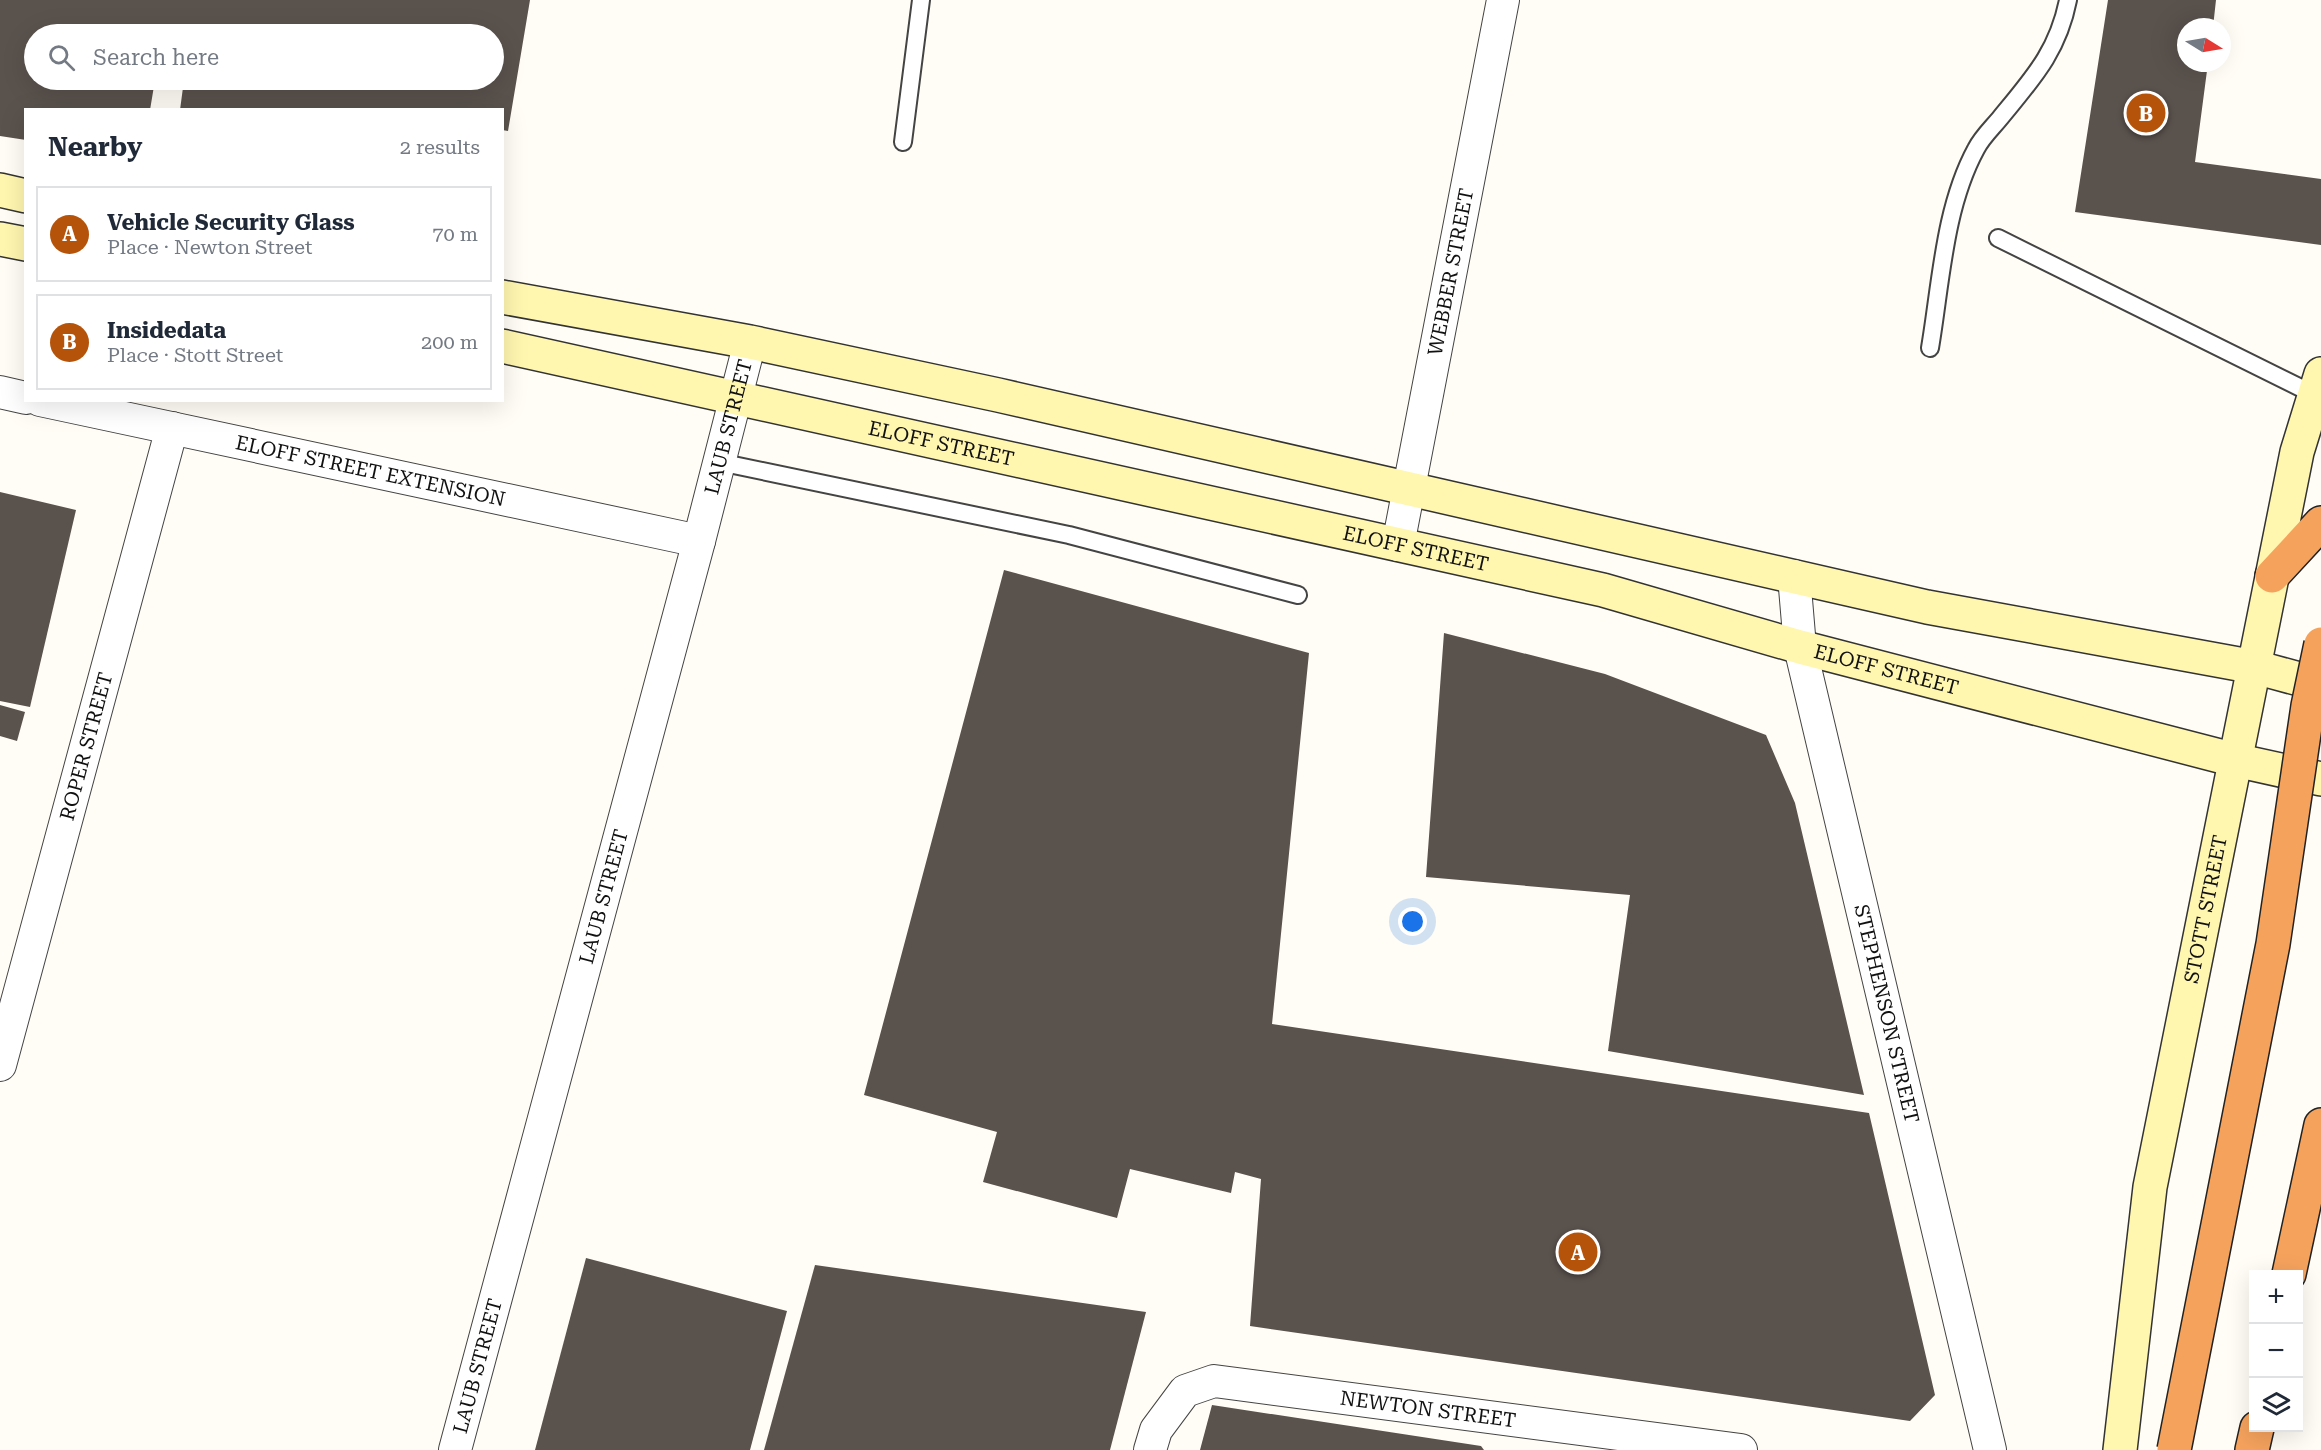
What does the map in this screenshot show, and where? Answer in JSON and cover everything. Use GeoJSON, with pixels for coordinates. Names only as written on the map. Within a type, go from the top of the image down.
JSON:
{"type":"FeatureCollection","features":[{"type":"Feature","properties":{"kind":"highway"},"geometry":{"type":"LineString","coordinates":[[2272,576],[2321,523]]}},
{"type":"Feature","properties":{"kind":"highway"},"geometry":{"type":"LineString","coordinates":[[2174,1450],[2273,944],[2308,706],[2321,644]]}},
{"type":"Feature","properties":{"kind":"highway"},"geometry":{"type":"LineString","coordinates":[[2273,944],[2321,773]]}},
{"type":"Feature","properties":{"kind":"highway"},"geometry":{"type":"LineString","coordinates":[[2290,1270],[2321,1125]]}},
{"type":"Feature","properties":{"kind":"highway"},"geometry":{"type":"LineString","coordinates":[[2252,1450],[2256,1432]]}},
{"type":"Feature","properties":{"kind":"street","name":"WEBBER STREET"},"geometry":{"type":"LineString","coordinates":[[1398,545],[1503,0]]}},
{"type":"Feature","properties":{"kind":"street"},"geometry":{"type":"LineString","coordinates":[[0,190],[24,196]]}},
{"type":"Feature","properties":{"kind":"street"},"geometry":{"type":"LineString","coordinates":[[0,238],[24,244]]}},
{"type":"Feature","properties":{"kind":"street"},"geometry":{"type":"LineString","coordinates":[[504,297],[750,342],[998,395],[1410,491],[1567,523],[1927,607],[2254,667],[2321,685]]}},
{"type":"Feature","properties":{"kind":"street","name":"LAUB STREET"},"geometry":{"type":"LineString","coordinates":[[455,1450],[699,541],[750,342]]}},
{"type":"Feature","properties":{"kind":"street","name":"ELOFF STREET"},"geometry":{"type":"LineString","coordinates":[[504,346],[1603,590],[1800,647],[2235,760],[2321,779]]}},
{"type":"Feature","properties":{"kind":"street","name":"STOTT STREET"},"geometry":{"type":"LineString","coordinates":[[2120,1450],[2150,1187],[2297,452],[2318,384]]}},
{"type":"Feature","properties":{"kind":"street"},"geometry":{"type":"LineString","coordinates":[[0,392],[24,398]]}},
{"type":"Feature","properties":{"kind":"street","name":"ELOFF STREET EXTENSION"},"geometry":{"type":"LineString","coordinates":[[49,402],[699,541]]}},
{"type":"Feature","properties":{"kind":"street","name":"ROPER STREET"},"geometry":{"type":"LineString","coordinates":[[0,1065],[172,428]]}},
{"type":"Feature","properties":{"kind":"street","name":"STEPHENSON STREET"},"geometry":{"type":"LineString","coordinates":[[1794,576],[1800,647],[1990,1450]]}},
{"type":"Feature","properties":{"kind":"street","name":"NEWTON STREET"},"geometry":{"type":"LineString","coordinates":[[1150,1450],[1156,1430],[1185,1391],[1214,1381],[1741,1450]]}},
{"type":"Feature","properties":{"kind":"lane"},"geometry":{"type":"LineString","coordinates":[[903,142],[921,0]]}},
{"type":"Feature","properties":{"kind":"lane"},"geometry":{"type":"LineString","coordinates":[[1930,348],[1953,212],[1965,171],[1977,146],[2043,66],[2055,44],[2068,0]]}},
{"type":"Feature","properties":{"kind":"lane"},"geometry":{"type":"LineString","coordinates":[[1998,238],[2318,384]]}},
{"type":"Feature","properties":{"kind":"lane"},"geometry":{"type":"LineString","coordinates":[[719,462],[1069,535],[1298,595]]}},
{"type":"Feature","properties":{"kind":"building"},"geometry":{"type":"Polygon","coordinates":[[[0,0],[530,0],[508,131],[504,130],[504,108],[180,108],[183,90],[504,90],[504,24],[24,24],[24,90],[153,90],[150,108],[24,108],[24,140],[0,136],[0,0]]]}},
{"type":"Feature","properties":{"kind":"building"},"geometry":{"type":"Polygon","coordinates":[[[2108,0],[2216,0],[2214,18],[2177,18],[2177,72],[2207,72],[2195,162],[2321,179],[2321,245],[2075,212],[2108,0]]]}},
{"type":"Feature","properties":{"kind":"building"},"geometry":{"type":"Polygon","coordinates":[[[0,492],[76,510],[30,707],[0,701],[0,492]]]}},
{"type":"Feature","properties":{"kind":"building"},"geometry":{"type":"Polygon","coordinates":[[[1004,570],[1309,653],[1272,1024],[1869,1113],[1935,1395],[1910,1421],[1250,1326],[1261,1179],[1235,1172],[1231,1193],[1130,1169],[1117,1218],[983,1182],[997,1132],[864,1095],[1004,570]]]}},
{"type":"Feature","properties":{"kind":"building"},"geometry":{"type":"Polygon","coordinates":[[[1444,633],[1605,674],[1766,735],[1795,803],[1864,1095],[1608,1051],[1630,895],[1426,877],[1444,633]]]}},
{"type":"Feature","properties":{"kind":"building"},"geometry":{"type":"Polygon","coordinates":[[[0,705],[25,712],[17,741],[0,736],[0,705]]]}},
{"type":"Feature","properties":{"kind":"building"},"geometry":{"type":"Polygon","coordinates":[[[586,1258],[787,1311],[750,1450],[535,1450],[586,1258]]]}},
{"type":"Feature","properties":{"kind":"building"},"geometry":{"type":"Polygon","coordinates":[[[815,1265],[1146,1312],[1110,1450],[764,1450],[815,1265]]]}},
{"type":"Feature","properties":{"kind":"building"},"geometry":{"type":"Polygon","coordinates":[[[1212,1405],[1481,1446],[1484,1450],[1200,1450],[1212,1405]]]}},
{"type":"Feature","properties":{"kind":"place","name":"Insidedata"},"geometry":{"type":"Point","coordinates":[2146,113]}},
{"type":"Feature","properties":{"kind":"place","name":"Vehicle Security Glass"},"geometry":{"type":"Point","coordinates":[1578,1252]}}]}
